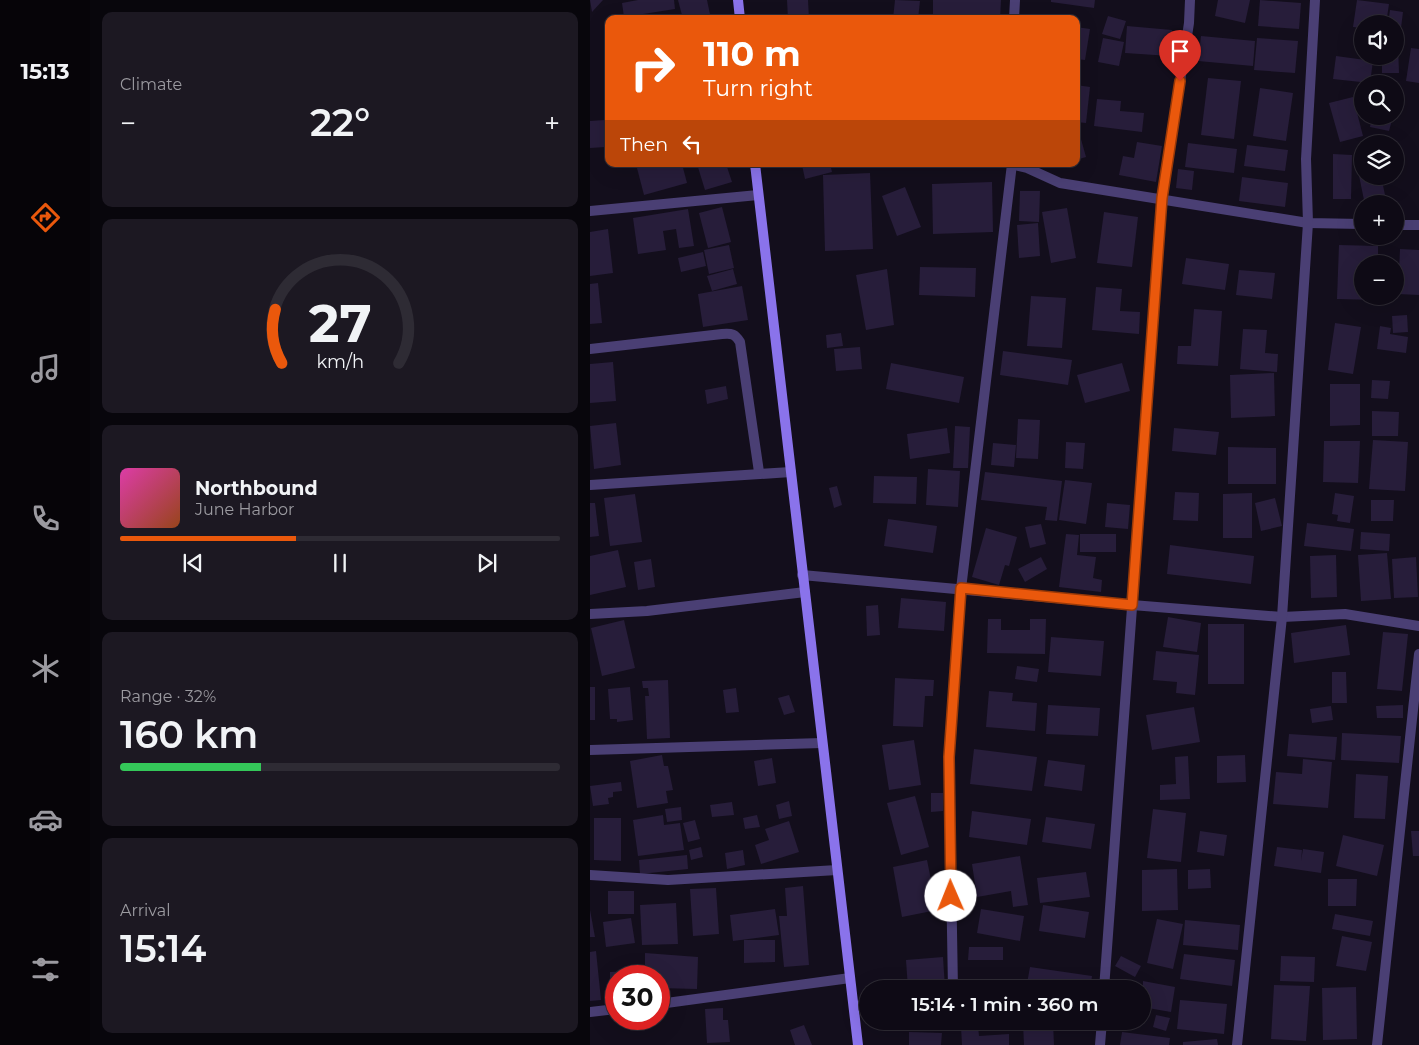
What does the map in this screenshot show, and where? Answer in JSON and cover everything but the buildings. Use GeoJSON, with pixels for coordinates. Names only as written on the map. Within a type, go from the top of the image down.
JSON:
{"type":"FeatureCollection","features":[{"type":"Feature","properties":{"kind":"street"},"geometry":{"type":"LineString","coordinates":[[738,0],[740,15]]}},
{"type":"Feature","properties":{"kind":"street"},"geometry":{"type":"LineString","coordinates":[[1014,15],[1015,0]]}},
{"type":"Feature","properties":{"kind":"street"},"geometry":{"type":"LineString","coordinates":[[1105,980],[1162,198],[1189,23],[1190,0]]}},
{"type":"Feature","properties":{"kind":"street"},"geometry":{"type":"LineString","coordinates":[[1237,1045],[1282,616],[1308,224],[1306,159],[1315,0]]}},
{"type":"Feature","properties":{"kind":"street"},"geometry":{"type":"LineString","coordinates":[[755,167],[858,1045]]}},
{"type":"Feature","properties":{"kind":"street"},"geometry":{"type":"LineString","coordinates":[[953,980],[949,757],[961,588],[1012,167]]}},
{"type":"Feature","properties":{"kind":"street"},"geometry":{"type":"LineString","coordinates":[[1023,167],[1060,183],[1162,198],[1308,224],[1354,224]]}},
{"type":"Feature","properties":{"kind":"street"},"geometry":{"type":"LineString","coordinates":[[590,211],[758,195]]}},
{"type":"Feature","properties":{"kind":"street"},"geometry":{"type":"LineString","coordinates":[[1404,225],[1419,225]]}},
{"type":"Feature","properties":{"kind":"street"},"geometry":{"type":"LineString","coordinates":[[590,349],[731,333],[736,336],[740,342],[759,472]]}},
{"type":"Feature","properties":{"kind":"street"},"geometry":{"type":"LineString","coordinates":[[590,485],[759,472],[791,472]]}},
{"type":"Feature","properties":{"kind":"street"},"geometry":{"type":"LineString","coordinates":[[802,575],[1132,605],[1282,616],[1345,614],[1419,626]]}},
{"type":"Feature","properties":{"kind":"street"},"geometry":{"type":"LineString","coordinates":[[590,614],[648,611],[805,592]]}},
{"type":"Feature","properties":{"kind":"street"},"geometry":{"type":"LineString","coordinates":[[1376,1045],[1419,654]]}},
{"type":"Feature","properties":{"kind":"street"},"geometry":{"type":"LineString","coordinates":[[590,750],[822,742]]}},
{"type":"Feature","properties":{"kind":"street"},"geometry":{"type":"LineString","coordinates":[[590,875],[668,880],[837,870]]}},
{"type":"Feature","properties":{"kind":"street"},"geometry":{"type":"LineString","coordinates":[[670,1003],[850,978]]}},
{"type":"Feature","properties":{"kind":"street"},"geometry":{"type":"LineString","coordinates":[[854,1006],[859,1006]]}},
{"type":"Feature","properties":{"kind":"street"},"geometry":{"type":"LineString","coordinates":[[590,1012],[605,1010]]}},
{"type":"Feature","properties":{"kind":"street"},"geometry":{"type":"LineString","coordinates":[[1100,1045],[1101,1030]]}},
{"type":"Feature","properties":{"kind":"route"},"geometry":{"type":"LineString","coordinates":[[951,896],[949,757],[961,588],[1035,597],[1132,605],[1162,198],[1180,81]]}}]}
